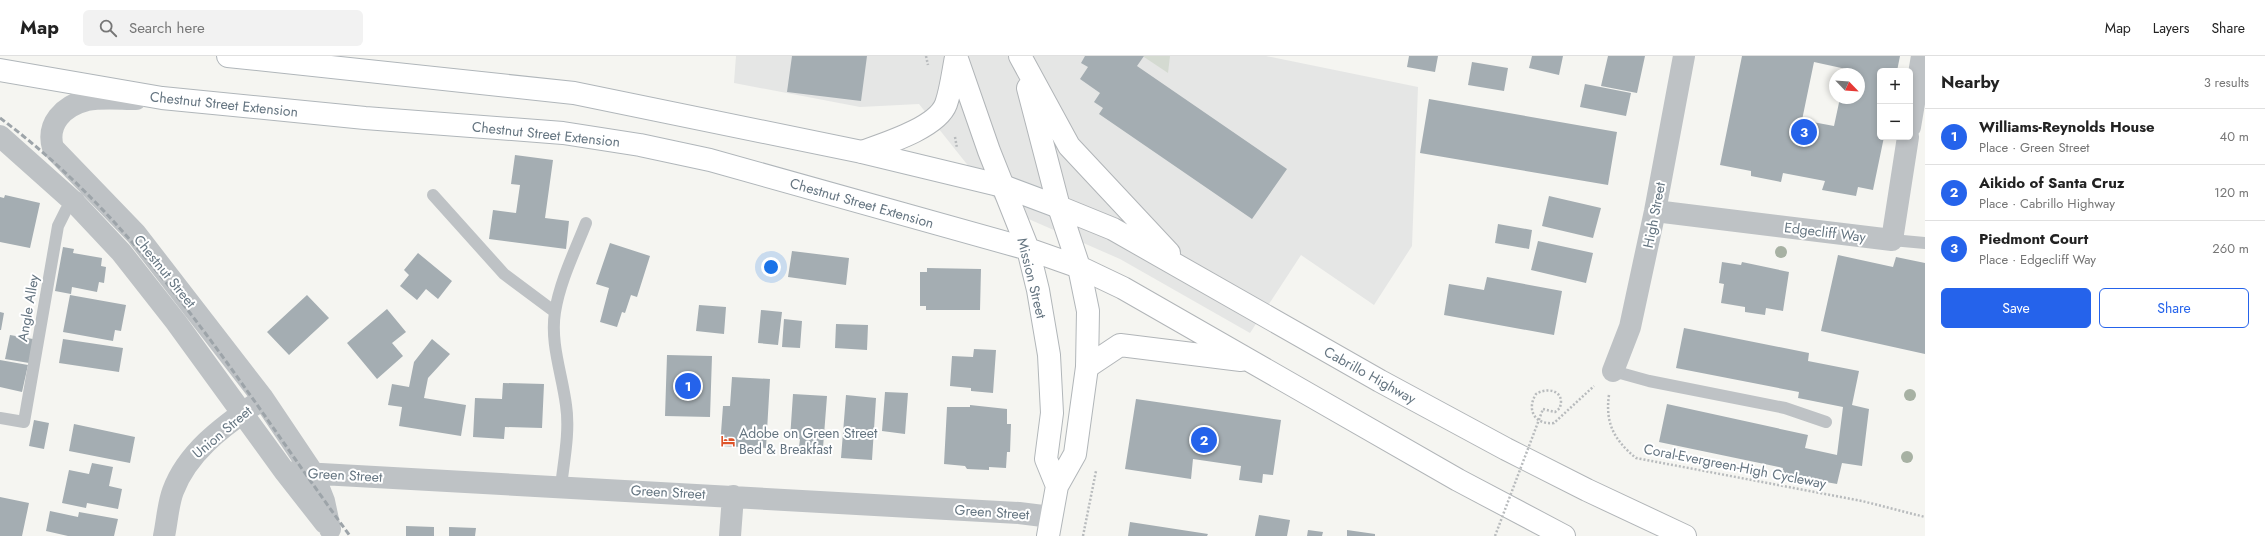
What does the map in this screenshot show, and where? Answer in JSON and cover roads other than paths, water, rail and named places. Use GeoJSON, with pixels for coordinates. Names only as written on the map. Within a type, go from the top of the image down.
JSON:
{"type":"FeatureCollection","features":[{"type":"Feature","properties":{"kind":"main road"},"geometry":{"type":"LineString","coordinates":[[228,56],[574,93],[862,152],[1003,186],[1059,207]]}},
{"type":"Feature","properties":{"kind":"main road"},"geometry":{"type":"LineString","coordinates":[[862,152],[908,136],[936,116],[945,106],[956,56]]}},
{"type":"Feature","properties":{"kind":"main road","name":"Mission Street"},"geometry":{"type":"LineString","coordinates":[[956,56],[988,151],[1028,249],[1038,290],[1049,355],[1052,414],[1046,459],[1057,486]]}},
{"type":"Feature","properties":{"kind":"main road"},"geometry":{"type":"LineString","coordinates":[[1020,56],[1059,207],[1079,267],[1088,311],[1087,367],[1075,454],[1057,486],[1050,527]]}},
{"type":"Feature","properties":{"kind":"main road"},"geometry":{"type":"LineString","coordinates":[[1020,56],[1069,146],[1184,269]]}},
{"type":"Feature","properties":{"kind":"main road","name":"Chestnut Street Extension"},"geometry":{"type":"LineString","coordinates":[[0,70],[162,98],[365,118],[563,133],[640,145],[710,160],[1028,249],[1079,267]]}},
{"type":"Feature","properties":{"kind":"main road","name":"Cabrillo Highway"},"geometry":{"type":"LineString","coordinates":[[1059,207],[1113,229],[1475,433],[1587,490],[1685,536]]}},
{"type":"Feature","properties":{"kind":"main road"},"geometry":{"type":"LineString","coordinates":[[1079,267],[1122,288],[1458,480],[1564,536]]}},
{"type":"Feature","properties":{"kind":"main road"},"geometry":{"type":"LineString","coordinates":[[1087,367],[1120,345],[1251,361]]}},
{"type":"Feature","properties":{"kind":"street","name":"High Street"},"geometry":{"type":"LineString","coordinates":[[1613,371],[1630,327],[1655,211],[1684,56]]}},
{"type":"Feature","properties":{"kind":"street"},"geometry":{"type":"LineString","coordinates":[[1913,109],[1922,56]]}},
{"type":"Feature","properties":{"kind":"street","name":"Chestnut Street"},"geometry":{"type":"LineString","coordinates":[[162,98],[87,100],[65,110],[55,121],[50,137],[53,148],[136,234],[262,397],[313,473],[324,501],[332,532]]}},
{"type":"Feature","properties":{"kind":"street","name":"Chestnut Street"},"geometry":{"type":"LineString","coordinates":[[0,136],[74,202],[121,252],[176,322],[285,472],[332,532]]}},
{"type":"Feature","properties":{"kind":"street"},"geometry":{"type":"LineString","coordinates":[[1892,240],[1908,140]]}},
{"type":"Feature","properties":{"kind":"street","name":"Edgecliff Way"},"geometry":{"type":"LineString","coordinates":[[1655,211],[1892,240]]}},
{"type":"Feature","properties":{"kind":"street","name":"Union Street"},"geometry":{"type":"LineString","coordinates":[[164,536],[173,491],[190,459],[262,397]]}},
{"type":"Feature","properties":{"kind":"street","name":"Green Street"},"geometry":{"type":"LineString","coordinates":[[285,472],[561,486],[1020,513],[1050,527]]}},
{"type":"Feature","properties":{"kind":"street"},"geometry":{"type":"LineString","coordinates":[[730,536],[732,496]]}},
{"type":"Feature","properties":{"kind":"lane","name":"Angle Alley"},"geometry":{"type":"LineString","coordinates":[[0,418],[24,422],[58,226],[66,210],[90,186]]}},
{"type":"Feature","properties":{"kind":"lane"},"geometry":{"type":"LineString","coordinates":[[433,195],[504,274],[555,312]]}},
{"type":"Feature","properties":{"kind":"lane"},"geometry":{"type":"LineString","coordinates":[[561,486],[566,445],[566,406],[554,340],[555,312],[563,281],[586,223]]}},
{"type":"Feature","properties":{"kind":"lane"},"geometry":{"type":"LineString","coordinates":[[1892,240],[1925,242]]}},
{"type":"Feature","properties":{"kind":"lane"},"geometry":{"type":"LineString","coordinates":[[1613,371],[1649,381],[1785,408],[1826,422]]}},
{"type":"Feature","properties":{"kind":"railway"},"geometry":{"type":"LineString","coordinates":[[0,118],[53,162],[102,209],[148,260],[231,369],[350,536]]}},
{"type":"Feature","properties":{"kind":"place","name":"Piedmont Court"},"geometry":{"type":"Point","coordinates":[1804,132]}},
{"type":"Feature","properties":{"kind":"place","name":"Williams-Reynolds House"},"geometry":{"type":"Point","coordinates":[688,386]}},
{"type":"Feature","properties":{"kind":"place","name":"Aikido of Santa Cruz"},"geometry":{"type":"Point","coordinates":[1204,440]}},
{"type":"Feature","properties":{"kind":"place","name":"Adobe on Green Street Bed & Breakfast"},"geometry":{"type":"Point","coordinates":[728,441]}}]}
